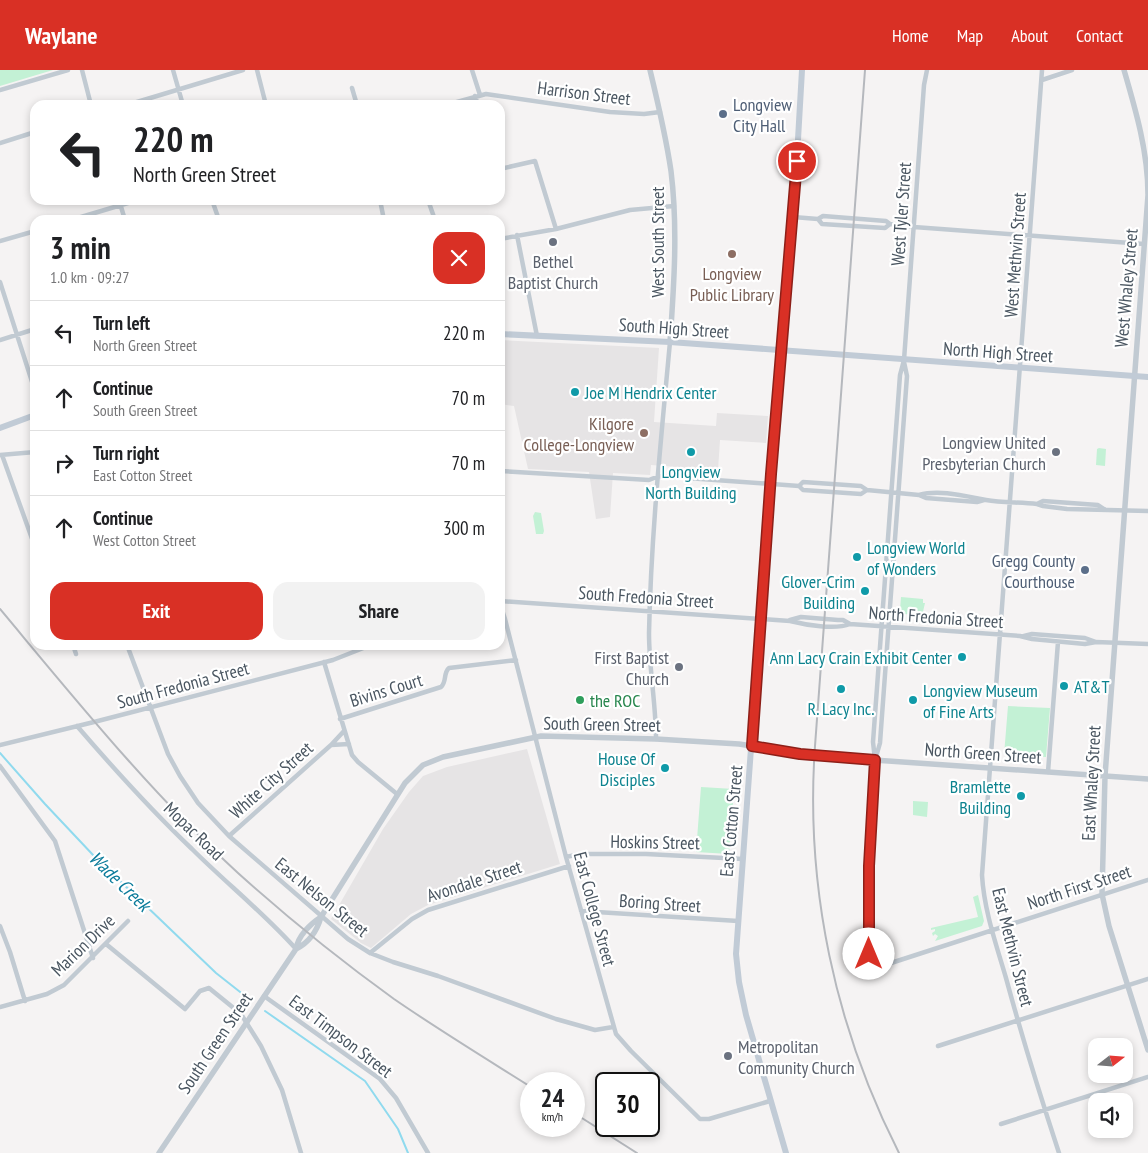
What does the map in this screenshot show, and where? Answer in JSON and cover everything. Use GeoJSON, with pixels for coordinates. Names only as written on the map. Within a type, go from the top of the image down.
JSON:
{"type":"FeatureCollection","features":[{"type":"Feature","properties":{"kind":"main road","name":"East Cotton Street"},"geometry":{"type":"LineString","coordinates":[[786,1153],[749,1024],[739,982],[736,954],[793,217],[802,70]]}},
{"type":"Feature","properties":{"kind":"main road","name":"South High Street"},"geometry":{"type":"LineString","coordinates":[[505,334],[670,342],[846,356]]}},
{"type":"Feature","properties":{"kind":"main road","name":"North High Street"},"geometry":{"type":"LineString","coordinates":[[846,356],[1148,377]]}},
{"type":"Feature","properties":{"kind":"main road"},"geometry":{"type":"LineString","coordinates":[[0,428],[30,418]]}},
{"type":"Feature","properties":{"kind":"street"},"geometry":{"type":"LineString","coordinates":[[0,90],[68,70]]}},
{"type":"Feature","properties":{"kind":"street"},"geometry":{"type":"LineString","coordinates":[[82,70],[90,100]]}},
{"type":"Feature","properties":{"kind":"street"},"geometry":{"type":"LineString","coordinates":[[173,70],[182,100]]}},
{"type":"Feature","properties":{"kind":"street"},"geometry":{"type":"LineString","coordinates":[[144,100],[243,70]]}},
{"type":"Feature","properties":{"kind":"street"},"geometry":{"type":"LineString","coordinates":[[257,70],[265,100]]}},
{"type":"Feature","properties":{"kind":"street"},"geometry":{"type":"LineString","coordinates":[[472,70],[478,100]]}},
{"type":"Feature","properties":{"kind":"street","name":"West South Street"},"geometry":{"type":"LineString","coordinates":[[650,70],[671,171],[674,206],[674,272],[670,342],[650,610],[650,644],[656,714],[656,739]]}},
{"type":"Feature","properties":{"kind":"street","name":"West Tyler Street"},"geometry":{"type":"LineString","coordinates":[[875,760],[873,742],[900,375],[904,360],[924,85],[927,70]]}},
{"type":"Feature","properties":{"kind":"street","name":"West Methvin Street"},"geometry":{"type":"LineString","coordinates":[[1010,502],[1042,70]]}},
{"type":"Feature","properties":{"kind":"street"},"geometry":{"type":"LineString","coordinates":[[1042,80],[1072,70]]}},
{"type":"Feature","properties":{"kind":"street","name":"West Whaley Street"},"geometry":{"type":"LineString","coordinates":[[1124,70],[1142,135],[1148,174],[1148,202],[1124,510]]}},
{"type":"Feature","properties":{"kind":"street"},"geometry":{"type":"LineString","coordinates":[[352,88],[356,100]]}},
{"type":"Feature","properties":{"kind":"street","name":"Harrison Street"},"geometry":{"type":"LineString","coordinates":[[462,100],[478,95],[491,94],[610,112],[644,114],[660,112]]}},
{"type":"Feature","properties":{"kind":"street"},"geometry":{"type":"LineString","coordinates":[[0,143],[30,134]]}},
{"type":"Feature","properties":{"kind":"street"},"geometry":{"type":"LineString","coordinates":[[505,169],[534,161],[556,229]]}},
{"type":"Feature","properties":{"kind":"street"},"geometry":{"type":"LineString","coordinates":[[85,215],[114,205]]}},
{"type":"Feature","properties":{"kind":"street"},"geometry":{"type":"LineString","coordinates":[[505,238],[556,229],[630,210],[674,206]]}},
{"type":"Feature","properties":{"kind":"street"},"geometry":{"type":"LineString","coordinates":[[793,217],[818,219],[823,216],[854,217],[886,220],[890,224],[914,227],[1144,244]]}},
{"type":"Feature","properties":{"kind":"street"},"geometry":{"type":"LineString","coordinates":[[818,219],[822,224],[885,228],[890,224]]}},
{"type":"Feature","properties":{"kind":"street"},"geometry":{"type":"LineString","coordinates":[[0,241],[30,232]]}},
{"type":"Feature","properties":{"kind":"street"},"geometry":{"type":"LineString","coordinates":[[516,235],[537,336]]}},
{"type":"Feature","properties":{"kind":"street"},"geometry":{"type":"LineString","coordinates":[[0,282],[30,375]]}},
{"type":"Feature","properties":{"kind":"street"},"geometry":{"type":"LineString","coordinates":[[0,340],[30,330]]}},
{"type":"Feature","properties":{"kind":"street","name":"West Tyler Street"},"geometry":{"type":"LineString","coordinates":[[875,760],[880,743],[907,376],[904,360]]}},
{"type":"Feature","properties":{"kind":"street"},"geometry":{"type":"LineString","coordinates":[[30,452],[1,455],[30,533]]}},
{"type":"Feature","properties":{"kind":"street"},"geometry":{"type":"LineString","coordinates":[[505,471],[649,480],[659,476],[799,486],[803,490],[861,494],[867,490]]}},
{"type":"Feature","properties":{"kind":"street"},"geometry":{"type":"LineString","coordinates":[[799,486],[803,482],[834,484],[861,486],[867,490],[919,495],[926,498],[1037,504],[1043,501],[1091,505],[1104,509],[1148,511]]}},
{"type":"Feature","properties":{"kind":"street","name":"East Methvin Street"},"geometry":{"type":"LineString","coordinates":[[1010,502],[982,875],[984,900],[992,930],[1059,1153]]}},
{"type":"Feature","properties":{"kind":"street","name":"East Whaley Street"},"geometry":{"type":"LineString","coordinates":[[1124,510],[1104,776],[1102,894],[1109,926],[1148,1050]]}},
{"type":"Feature","properties":{"kind":"street","name":"South Fredonia Street"},"geometry":{"type":"LineString","coordinates":[[505,603],[650,610],[761,619],[824,619]]}},
{"type":"Feature","properties":{"kind":"street","name":"North Fredonia Street"},"geometry":{"type":"LineString","coordinates":[[824,619],[843,620],[850,624]]}},
{"type":"Feature","properties":{"kind":"street","name":"South Fredonia Street"},"geometry":{"type":"LineString","coordinates":[[790,620],[823,625]]}},
{"type":"Feature","properties":{"kind":"street","name":"East College Street"},"geometry":{"type":"LineString","coordinates":[[505,621],[566,857],[616,1034],[700,1119],[709,1119],[770,1101]]}},
{"type":"Feature","properties":{"kind":"street","name":"North Fredonia Street"},"geometry":{"type":"LineString","coordinates":[[823,625],[842,627],[850,624],[1020,636],[1084,644],[1096,642],[1148,644]]}},
{"type":"Feature","properties":{"kind":"street","name":"North Fredonia Street"},"geometry":{"type":"LineString","coordinates":[[1020,636],[1032,634],[1085,638],[1096,642]]}},
{"type":"Feature","properties":{"kind":"street"},"geometry":{"type":"LineString","coordinates":[[1048,772],[1058,642]]}},
{"type":"Feature","properties":{"kind":"street"},"geometry":{"type":"LineString","coordinates":[[75,650],[76,654]]}},
{"type":"Feature","properties":{"kind":"street","name":"East Nelson Street"},"geometry":{"type":"LineString","coordinates":[[129,650],[168,754],[198,803],[229,836],[348,939],[370,953],[556,1019],[595,1030],[613,1027]]}},
{"type":"Feature","properties":{"kind":"street","name":"South Fredonia Street"},"geometry":{"type":"LineString","coordinates":[[0,745],[324,662],[359,650]]}},
{"type":"Feature","properties":{"kind":"street","name":"Bivins Court"},"geometry":{"type":"LineString","coordinates":[[340,719],[441,687],[445,681],[446,672],[452,668],[516,660]]}},
{"type":"Feature","properties":{"kind":"street"},"geometry":{"type":"LineString","coordinates":[[324,662],[348,744],[356,760],[396,794]]}},
{"type":"Feature","properties":{"kind":"street","name":"Mopac Road"},"geometry":{"type":"LineString","coordinates":[[78,726],[158,816],[274,924],[296,949]]}},
{"type":"Feature","properties":{"kind":"street","name":"White City Street"},"geometry":{"type":"LineString","coordinates":[[229,836],[331,745],[344,731]]}},
{"type":"Feature","properties":{"kind":"street","name":"South Green Street"},"geometry":{"type":"LineString","coordinates":[[159,1153],[296,949],[304,945],[318,928],[321,917],[396,794],[413,774],[429,762],[450,755],[535,737],[656,739],[752,746],[816,756]]}},
{"type":"Feature","properties":{"kind":"street","name":"White City Street"},"geometry":{"type":"LineString","coordinates":[[331,745],[348,744]]}},
{"type":"Feature","properties":{"kind":"street","name":"North Green Street"},"geometry":{"type":"LineString","coordinates":[[816,756],[1148,779]]}},
{"type":"Feature","properties":{"kind":"street","name":"North First Street"},"geometry":{"type":"LineString","coordinates":[[875,760],[869,866],[869,951],[870,957],[876,963],[887,964],[1148,880]]}},
{"type":"Feature","properties":{"kind":"street"},"geometry":{"type":"LineString","coordinates":[[0,766],[55,841],[93,958]]}},
{"type":"Feature","properties":{"kind":"street","name":"Hoskins Street"},"geometry":{"type":"LineString","coordinates":[[566,857],[580,854],[646,854],[743,859]]}},
{"type":"Feature","properties":{"kind":"street","name":"Avondale Street"},"geometry":{"type":"LineString","coordinates":[[370,953],[428,910],[569,866]]}},
{"type":"Feature","properties":{"kind":"street","name":"Boring Street"},"geometry":{"type":"LineString","coordinates":[[581,911],[738,921]]}},
{"type":"Feature","properties":{"kind":"street","name":"Marion Drive"},"geometry":{"type":"LineString","coordinates":[[0,1007],[47,994],[64,985],[93,958],[128,920]]}},
{"type":"Feature","properties":{"kind":"street"},"geometry":{"type":"LineString","coordinates":[[0,926],[24,1000]]}},
{"type":"Feature","properties":{"kind":"street"},"geometry":{"type":"LineString","coordinates":[[106,944],[185,1009],[200,990],[210,988],[241,1014],[270,1062],[279,1082],[301,1153]]}},
{"type":"Feature","properties":{"kind":"street"},"geometry":{"type":"LineString","coordinates":[[938,1046],[1148,979]]}},
{"type":"Feature","properties":{"kind":"street","name":"East Timpson Street"},"geometry":{"type":"LineString","coordinates":[[264,996],[380,1079],[396,1098],[428,1153]]}},
{"type":"Feature","properties":{"kind":"street"},"geometry":{"type":"LineString","coordinates":[[1001,1124],[1148,1077]]}},
{"type":"Feature","properties":{"kind":"shaded area","name":"Kilgore College-Longview"},"geometry":{"type":"Polygon","coordinates":[[[505,340],[659,348],[654,422],[716,426],[717,413],[768,416],[766,443],[720,440],[718,470],[651,465],[650,475],[613,473],[610,517],[596,519],[589,472],[528,469],[514,406],[505,405],[505,340]]]}},
{"type":"Feature","properties":{"kind":"shaded area"},"geometry":{"type":"Polygon","coordinates":[[[527,749],[560,864],[428,905],[411,914],[371,948],[361,943],[331,919],[383,829],[409,792],[423,776],[447,767],[527,749]]]}},
{"type":"Feature","properties":{"kind":"green space"},"geometry":{"type":"Polygon","coordinates":[[[0,70],[53,70],[0,86],[0,70]]]}},
{"type":"Feature","properties":{"kind":"green space"},"geometry":{"type":"Polygon","coordinates":[[[1097,449],[1106,449],[1105,466],[1096,465],[1097,449]]]}},
{"type":"Feature","properties":{"kind":"green space"},"geometry":{"type":"Polygon","coordinates":[[[535,512],[541,513],[543,534],[536,534],[533,516],[535,512]]]}},
{"type":"Feature","properties":{"kind":"green space"},"geometry":{"type":"Polygon","coordinates":[[[901,597],[923,599],[923,603],[925,603],[922,616],[904,614],[900,610],[901,597]]]}},
{"type":"Feature","properties":{"kind":"green space"},"geometry":{"type":"Polygon","coordinates":[[[1008,706],[1050,708],[1046,757],[1004,755],[1008,706]]]}},
{"type":"Feature","properties":{"kind":"green space"},"geometry":{"type":"Polygon","coordinates":[[[701,787],[734,789],[729,854],[696,852],[701,787]]]}},
{"type":"Feature","properties":{"kind":"green space"},"geometry":{"type":"Polygon","coordinates":[[[913,801],[928,802],[927,817],[913,815],[913,801]]]}},
{"type":"Feature","properties":{"kind":"green space"},"geometry":{"type":"Polygon","coordinates":[[[978,895],[984,921],[982,926],[935,941],[938,936],[935,934],[933,936],[932,933],[935,929],[931,930],[931,928],[978,917],[973,897],[978,895]]]}},
{"type":"Feature","properties":{"kind":"waterway","name":"Wade Creek"},"geometry":{"type":"LineString","coordinates":[[0,753],[94,856],[216,973],[249,999]]}},
{"type":"Feature","properties":{"kind":"waterway","name":"Wade Creek"},"geometry":{"type":"LineString","coordinates":[[265,1011],[365,1081],[398,1129],[408,1153]]}},
{"type":"Feature","properties":{"kind":"railway"},"geometry":{"type":"LineString","coordinates":[[865,70],[815,746],[813,799],[820,904],[829,955],[857,1056],[899,1153]]}},
{"type":"Feature","properties":{"kind":"railway"},"geometry":{"type":"LineString","coordinates":[[0,609],[30,645]]}},
{"type":"Feature","properties":{"kind":"railway"},"geometry":{"type":"LineString","coordinates":[[35,650],[144,778],[238,873],[314,938],[394,999],[520,1080]]}},
{"type":"Feature","properties":{"kind":"railway"},"geometry":{"type":"LineString","coordinates":[[585,1120],[637,1153]]}},
{"type":"Feature","properties":{"kind":"place","name":"Longview City Hall"},"geometry":{"type":"Point","coordinates":[723,114]}},
{"type":"Feature","properties":{"kind":"place","name":"Bethel Baptist Church"},"geometry":{"type":"Point","coordinates":[553,242]}},
{"type":"Feature","properties":{"kind":"place","name":"Longview Public Library"},"geometry":{"type":"Point","coordinates":[732,254]}},
{"type":"Feature","properties":{"kind":"place","name":"Joe M Hendrix Center"},"geometry":{"type":"Point","coordinates":[575,392]}},
{"type":"Feature","properties":{"kind":"place","name":"Kilgore College-Longview"},"geometry":{"type":"Point","coordinates":[644,433]}},
{"type":"Feature","properties":{"kind":"place","name":"Longview North Building"},"geometry":{"type":"Point","coordinates":[691,452]}},
{"type":"Feature","properties":{"kind":"place","name":"Longview United Presbyterian Church"},"geometry":{"type":"Point","coordinates":[1056,452]}},
{"type":"Feature","properties":{"kind":"place","name":"Longview World of Wonders"},"geometry":{"type":"Point","coordinates":[857,557]}},
{"type":"Feature","properties":{"kind":"place","name":"Gregg County Courthouse"},"geometry":{"type":"Point","coordinates":[1085,570]}},
{"type":"Feature","properties":{"kind":"place","name":"Glover-Crim Building"},"geometry":{"type":"Point","coordinates":[865,591]}},
{"type":"Feature","properties":{"kind":"place","name":"Ann Lacy Crain Exhibit Center"},"geometry":{"type":"Point","coordinates":[962,657]}},
{"type":"Feature","properties":{"kind":"place","name":"First Baptist Church"},"geometry":{"type":"Point","coordinates":[679,667]}},
{"type":"Feature","properties":{"kind":"place","name":"AT&T"},"geometry":{"type":"Point","coordinates":[1064,686]}},
{"type":"Feature","properties":{"kind":"place","name":"R. Lacy Inc."},"geometry":{"type":"Point","coordinates":[841,689]}},
{"type":"Feature","properties":{"kind":"place","name":"the ROC"},"geometry":{"type":"Point","coordinates":[580,700]}},
{"type":"Feature","properties":{"kind":"place","name":"Longview Museum of Fine Arts"},"geometry":{"type":"Point","coordinates":[913,700]}},
{"type":"Feature","properties":{"kind":"place","name":"House Of Disciples"},"geometry":{"type":"Point","coordinates":[665,768]}},
{"type":"Feature","properties":{"kind":"place","name":"Bramlette Building"},"geometry":{"type":"Point","coordinates":[1021,796]}},
{"type":"Feature","properties":{"kind":"place","name":"Metropolitan Community Church"},"geometry":{"type":"Point","coordinates":[728,1056]}},
{"type":"Feature","properties":{"kind":"route"},"geometry":{"type":"LineString","coordinates":[[797,161],[771,474],[752,746],[800,754],[875,760],[869,866],[869,954]]}}]}
